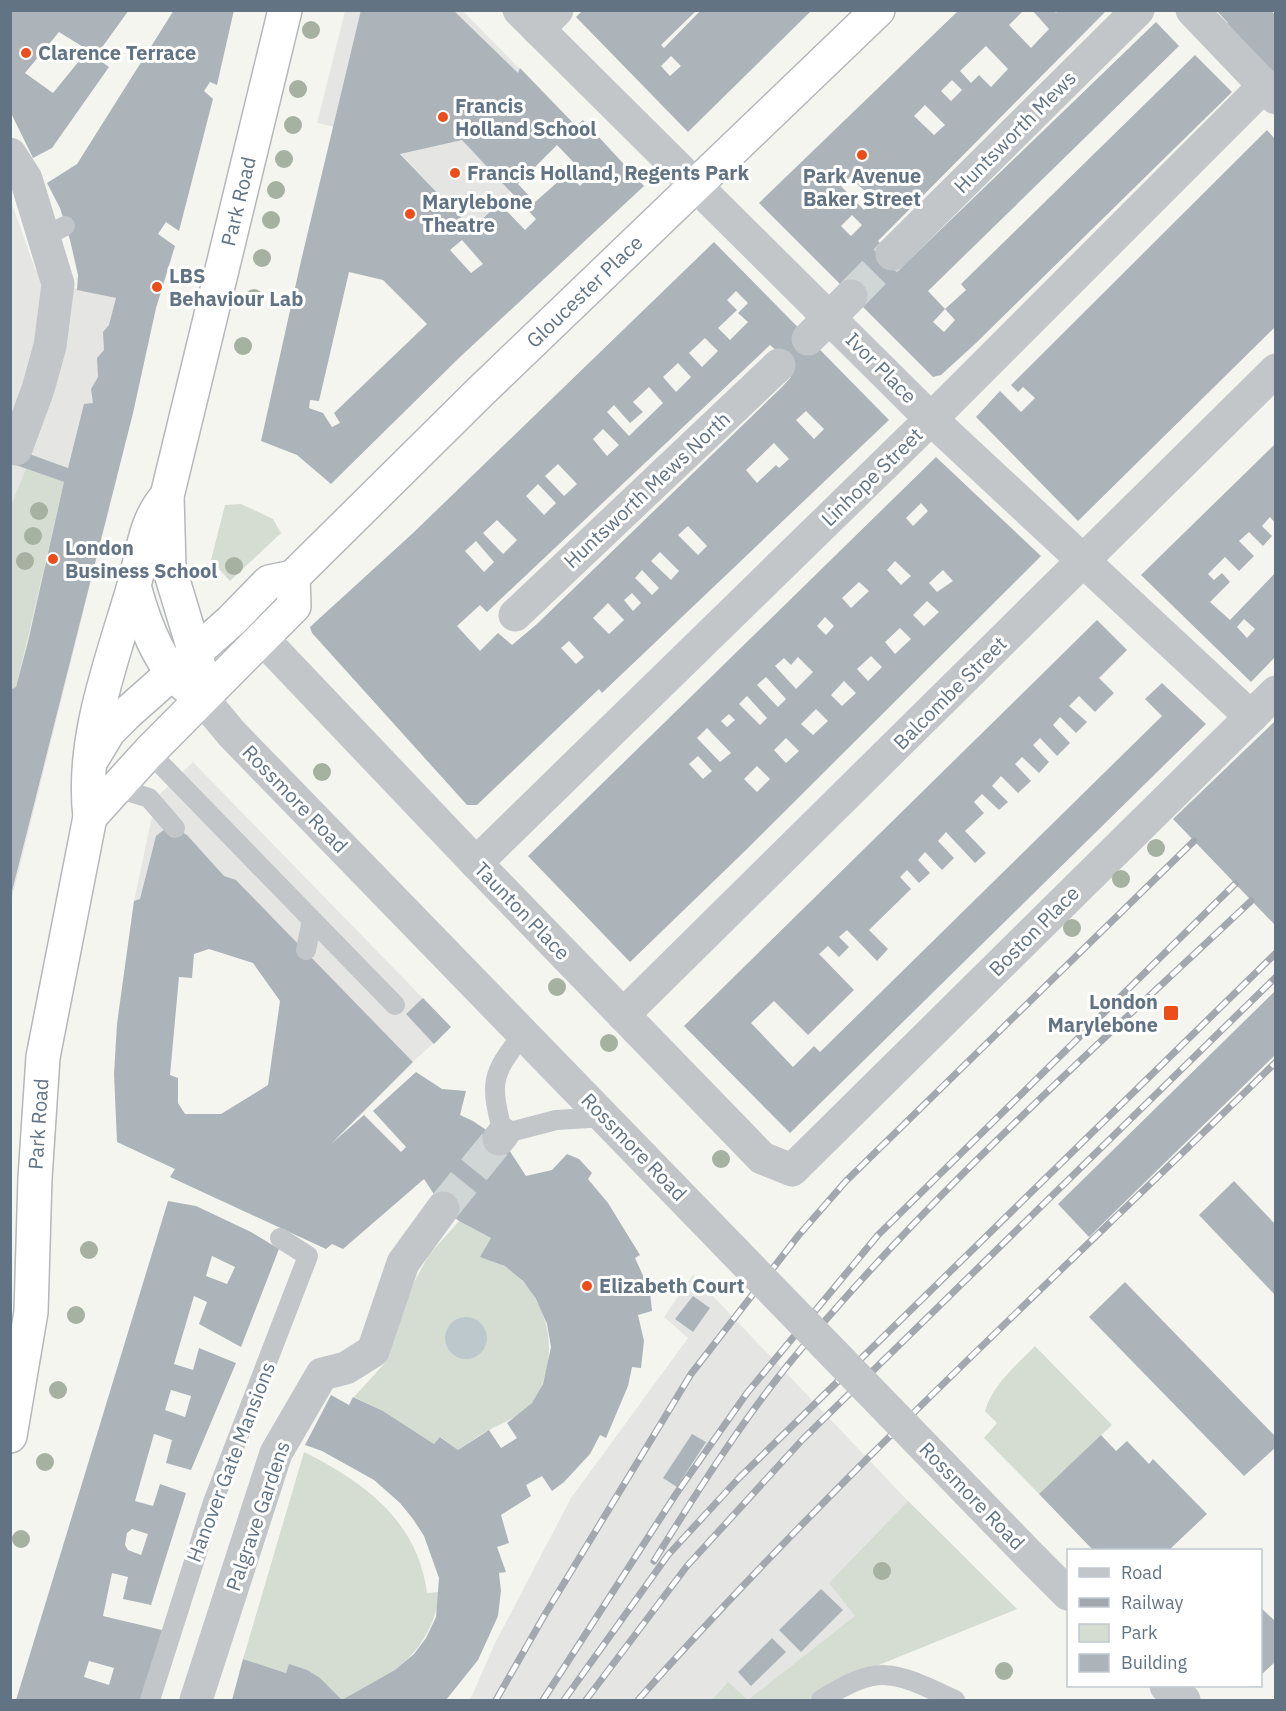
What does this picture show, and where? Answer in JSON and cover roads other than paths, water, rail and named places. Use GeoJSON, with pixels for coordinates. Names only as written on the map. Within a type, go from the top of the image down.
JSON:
{"type":"FeatureCollection","features":[{"type":"Feature","properties":{"kind":"highway","name":"Park Road"},"geometry":{"type":"LineString","coordinates":[[184,662],[169,567],[167,496],[285,10]]}},
{"type":"Feature","properties":{"kind":"highway","name":"Gloucester Place"},"geometry":{"type":"LineString","coordinates":[[184,662],[231,621],[269,582],[293,577],[480,392],[697,187],[878,10]]}},
{"type":"Feature","properties":{"kind":"highway","name":"Park Road"},"geometry":{"type":"LineString","coordinates":[[10,1436],[31,1312],[35,1178],[43,1057],[90,817],[86,783],[92,759],[97,711],[151,519],[167,496]]}},
{"type":"Feature","properties":{"kind":"highway"},"geometry":{"type":"LineString","coordinates":[[90,817],[149,752],[294,606],[293,577]]}},
{"type":"Feature","properties":{"kind":"highway","name":"Park Road"},"geometry":{"type":"LineString","coordinates":[[134,586],[150,630],[184,662],[203,686],[202,698]]}},
{"type":"Feature","properties":{"kind":"highway","name":"Park Road"},"geometry":{"type":"LineString","coordinates":[[92,759],[109,731],[184,662]]}},
{"type":"Feature","properties":{"kind":"street","name":"Huntsworth Mews"},"geometry":{"type":"LineString","coordinates":[[892,254],[1138,10]]}},
{"type":"Feature","properties":{"kind":"street"},"geometry":{"type":"LineString","coordinates":[[1192,10],[1270,92]]}},
{"type":"Feature","properties":{"kind":"street","name":"Ivor Place"},"geometry":{"type":"LineString","coordinates":[[538,17],[697,187],[932,419],[1251,717]]}},
{"type":"Feature","properties":{"kind":"street","name":"Linhope Street"},"geometry":{"type":"LineString","coordinates":[[476,863],[1270,92]]}},
{"type":"Feature","properties":{"kind":"street"},"geometry":{"type":"LineString","coordinates":[[10,154],[27,178],[55,231],[58,284],[55,320],[38,389],[16,449]]}},
{"type":"Feature","properties":{"kind":"street","name":"Huntsworth Mews North"},"geometry":{"type":"LineString","coordinates":[[515,615],[779,365]]}},
{"type":"Feature","properties":{"kind":"street","name":"Balcombe Street"},"geometry":{"type":"LineString","coordinates":[[623,1015],[1275,370]]}},
{"type":"Feature","properties":{"kind":"street","name":"Taunton Place"},"geometry":{"type":"LineString","coordinates":[[262,638],[762,1158],[792,1170]]}},
{"type":"Feature","properties":{"kind":"street","name":"Boston Place"},"geometry":{"type":"LineString","coordinates":[[792,1170],[1275,692]]}},
{"type":"Feature","properties":{"kind":"street","name":"Rossmore Road"},"geometry":{"type":"LineString","coordinates":[[202,698],[232,734],[1067,1593]]}},
{"type":"Feature","properties":{"kind":"street","name":"Palgrave Gardens"},"geometry":{"type":"LineString","coordinates":[[196,1701],[276,1453],[322,1374],[346,1368],[373,1350],[403,1263],[443,1208]]}},
{"type":"Feature","properties":{"kind":"street"},"geometry":{"type":"LineString","coordinates":[[1167,1687],[1184,1701]]}},
{"type":"Feature","properties":{"kind":"lane"},"geometry":{"type":"LineString","coordinates":[[149,752],[394,1005]]}},
{"type":"Feature","properties":{"kind":"lane"},"geometry":{"type":"LineString","coordinates":[[118,788],[149,798],[175,828]]}},
{"type":"Feature","properties":{"kind":"lane"},"geometry":{"type":"LineString","coordinates":[[306,950],[312,920]]}},
{"type":"Feature","properties":{"kind":"lane"},"geometry":{"type":"LineString","coordinates":[[524,1033],[511,1049],[495,1079],[493,1091],[501,1137],[556,1120],[606,1117]]}},
{"type":"Feature","properties":{"kind":"lane","name":"Hanover Gate Mansions"},"geometry":{"type":"LineString","coordinates":[[150,1701],[213,1502],[308,1256],[280,1238]]}},
{"type":"Feature","properties":{"kind":"lane"},"geometry":{"type":"LineString","coordinates":[[821,1701],[846,1684],[881,1673],[904,1677],[955,1701]]}},
{"type":"Feature","properties":{"kind":"tunnel"},"geometry":{"type":"LineString","coordinates":[[851,296],[892,254]]}},
{"type":"Feature","properties":{"kind":"tunnel"},"geometry":{"type":"LineString","coordinates":[[443,1208],[499,1139]]}},
{"type":"Feature","properties":{"kind":"railway"},"geometry":{"type":"LineString","coordinates":[[496,1700],[544,1616],[691,1374],[798,1236],[846,1181],[1194,841]]}},
{"type":"Feature","properties":{"kind":"railway"},"geometry":{"type":"LineString","coordinates":[[543,1700],[676,1494],[747,1393],[878,1235],[1235,884]]}},
{"type":"Feature","properties":{"kind":"railway"},"geometry":{"type":"LineString","coordinates":[[654,1561],[701,1486],[751,1413],[787,1366],[895,1243],[1011,1126],[1251,901]]}},
{"type":"Feature","properties":{"kind":"railway"},"geometry":{"type":"LineString","coordinates":[[564,1700],[668,1555],[739,1478],[1276,953]]}},
{"type":"Feature","properties":{"kind":"railway"},"geometry":{"type":"LineString","coordinates":[[586,1700],[687,1566],[803,1439],[1276,977]]}},
{"type":"Feature","properties":{"kind":"railway"},"geometry":{"type":"LineString","coordinates":[[638,1700],[714,1617],[871,1455],[1276,1062]]}},
{"type":"Feature","properties":{"kind":"place","name":"Clarence Terrace"},"geometry":{"type":"Point","coordinates":[26,53]}},
{"type":"Feature","properties":{"kind":"place","name":"Francis Holland School"},"geometry":{"type":"Point","coordinates":[443,117]}},
{"type":"Feature","properties":{"kind":"place","name":"Park Avenue Baker Street"},"geometry":{"type":"Point","coordinates":[862,155]}},
{"type":"Feature","properties":{"kind":"place","name":"Francis Holland, Regents Park"},"geometry":{"type":"Point","coordinates":[455,173]}},
{"type":"Feature","properties":{"kind":"place","name":"Marylebone Theatre"},"geometry":{"type":"Point","coordinates":[410,214]}},
{"type":"Feature","properties":{"kind":"place","name":"LBS Behaviour Lab"},"geometry":{"type":"Point","coordinates":[157,287]}},
{"type":"Feature","properties":{"kind":"place","name":"London Business School"},"geometry":{"type":"Point","coordinates":[53,559]}},
{"type":"Feature","properties":{"kind":"place","name":"London Marylebone"},"geometry":{"type":"Point","coordinates":[1171,1013]}},
{"type":"Feature","properties":{"kind":"place","name":"Elizabeth Court"},"geometry":{"type":"Point","coordinates":[587,1286]}}]}
